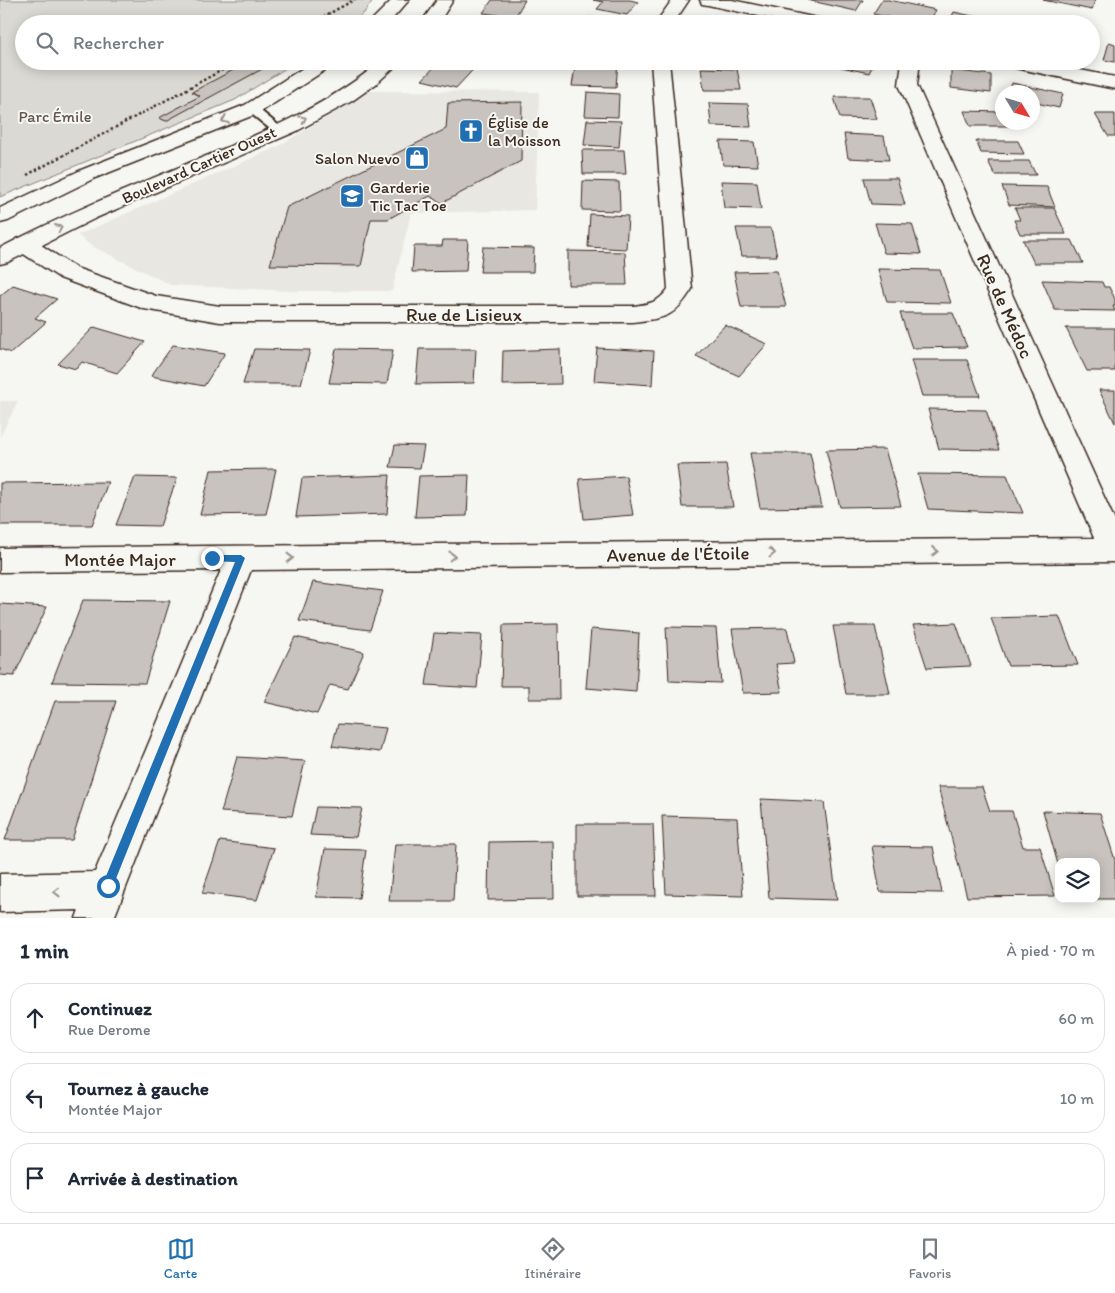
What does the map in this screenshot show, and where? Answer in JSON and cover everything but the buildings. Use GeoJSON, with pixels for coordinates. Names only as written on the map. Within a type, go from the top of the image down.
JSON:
{"type":"FeatureCollection","features":[{"type":"Feature","properties":{"kind":"street"},"geometry":{"type":"LineString","coordinates":[[388,15],[401,0]]}},
{"type":"Feature","properties":{"kind":"street"},"geometry":{"type":"LineString","coordinates":[[434,15],[445,0]]}},
{"type":"Feature","properties":{"kind":"street"},"geometry":{"type":"LineString","coordinates":[[670,15],[680,0]]}},
{"type":"Feature","properties":{"kind":"street"},"geometry":{"type":"LineString","coordinates":[[708,0],[779,15]]}},
{"type":"Feature","properties":{"kind":"street","name":"Boulevard Cartier Ouest"},"geometry":{"type":"LineString","coordinates":[[0,216],[88,174],[252,109],[313,70]]}},
{"type":"Feature","properties":{"kind":"street","name":"Boulevard Cartier Ouest"},"geometry":{"type":"LineString","coordinates":[[0,257],[24,244],[148,188],[279,131],[355,90],[381,70]]}},
{"type":"Feature","properties":{"kind":"street","name":"Rue de Lisieux"},"geometry":{"type":"LineString","coordinates":[[24,244],[68,273],[152,303],[220,314],[633,314],[657,312],[672,304],[680,289],[661,70]]}},
{"type":"Feature","properties":{"kind":"street","name":"Rue de Médoc"},"geometry":{"type":"LineString","coordinates":[[910,70],[908,86],[1114,550]]}},
{"type":"Feature","properties":{"kind":"street"},"geometry":{"type":"LineString","coordinates":[[1051,70],[1115,83]]}},
{"type":"Feature","properties":{"kind":"street","name":"Avenue de l'Étoile"},"geometry":{"type":"LineString","coordinates":[[241,558],[1114,550]]}},
{"type":"Feature","properties":{"kind":"street"},"geometry":{"type":"LineString","coordinates":[[0,893],[101,904],[241,558]]}},
{"type":"Feature","properties":{"kind":"street","name":"Montée Major"},"geometry":{"type":"LineString","coordinates":[[0,560],[241,558]]}},
{"type":"Feature","properties":{"kind":"lane"},"geometry":{"type":"LineString","coordinates":[[252,109],[279,131]]}},
{"type":"Feature","properties":{"kind":"path"},"geometry":{"type":"LineString","coordinates":[[326,15],[354,0]]}},
{"type":"Feature","properties":{"kind":"path"},"geometry":{"type":"LineString","coordinates":[[26,175],[223,70]]}},
{"type":"Feature","properties":{"kind":"shaded area"},"geometry":{"type":"Polygon","coordinates":[[[370,91],[539,92],[535,210],[411,213],[392,291],[291,291],[171,285],[90,245],[78,235],[277,147],[370,91]]]}},
{"type":"Feature","properties":{"kind":"shaded area"},"geometry":{"type":"Polygon","coordinates":[[[0,401],[18,401],[0,437],[0,401]]]}},
{"type":"Feature","properties":{"kind":"green space","name":"Parc Émile"},"geometry":{"type":"Polygon","coordinates":[[[0,0],[373,0],[361,15],[15,15],[15,70],[283,70],[235,100],[0,197],[0,0]]]}},
{"type":"Feature","properties":{"kind":"place","name":"Église de la Moisson"},"geometry":{"type":"Point","coordinates":[471,131]}},
{"type":"Feature","properties":{"kind":"place","name":"Salon Nuevo"},"geometry":{"type":"Point","coordinates":[417,158]}},
{"type":"Feature","properties":{"kind":"place","name":"Garderie Tic Tac Toe"},"geometry":{"type":"Point","coordinates":[352,196]}},
{"type":"Feature","properties":{"kind":"route"},"geometry":{"type":"LineString","coordinates":[[108,886],[241,558],[212,558]]}}]}
